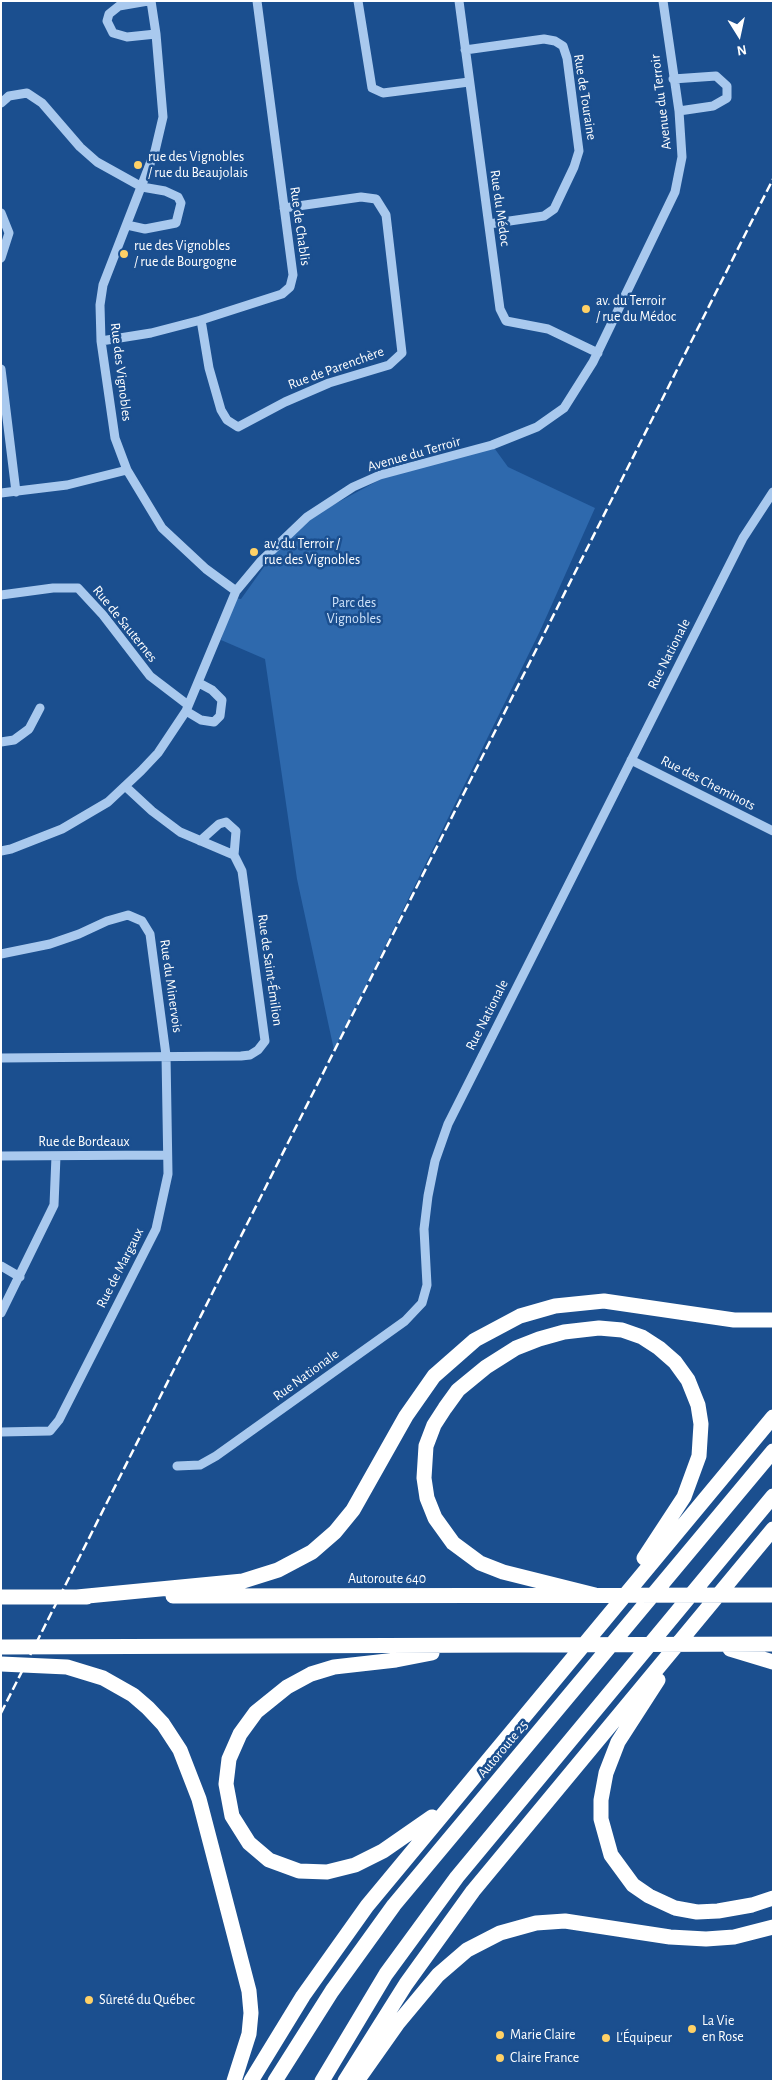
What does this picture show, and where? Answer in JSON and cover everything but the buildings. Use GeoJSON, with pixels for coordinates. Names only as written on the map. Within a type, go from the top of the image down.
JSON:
{"type":"FeatureCollection","features":[{"type":"Feature","properties":{"kind":"highway"},"geometry":{"type":"LineString","coordinates":[[77,1597],[243,1581],[278,1570],[312,1552],[335,1532],[353,1510],[406,1416],[434,1376],[475,1340],[520,1316],[555,1306],[604,1301],[631,1303],[734,1320],[773,1320]]}},
{"type":"Feature","properties":{"kind":"highway"},"geometry":{"type":"LineString","coordinates":[[251,2081],[303,1996],[346,1934],[448,1806],[620,1600],[678,1508],[696,1467],[700,1446],[701,1424],[696,1396],[676,1362],[660,1348],[633,1334],[611,1329],[586,1329],[558,1333],[527,1343],[506,1354],[458,1390],[434,1425],[426,1446],[424,1468],[425,1488],[431,1509],[447,1536],[461,1550],[480,1563],[503,1572],[595,1595]]}},
{"type":"Feature","properties":{"kind":"highway"},"geometry":{"type":"LineString","coordinates":[[641,1569],[773,1417]]}},
{"type":"Feature","properties":{"kind":"highway","name":"Autoroute 25"},"geometry":{"type":"LineString","coordinates":[[276,2081],[327,1998],[382,1920],[773,1451]]}},
{"type":"Feature","properties":{"kind":"highway"},"geometry":{"type":"LineString","coordinates":[[322,2081],[374,1993],[422,1924],[480,1849],[773,1496]]}},
{"type":"Feature","properties":{"kind":"highway"},"geometry":{"type":"LineString","coordinates":[[345,2081],[395,1999],[451,1919],[506,1849],[659,1671],[682,1639],[773,1529]]}},
{"type":"Feature","properties":{"kind":"highway","name":"Autoroute 640"},"geometry":{"type":"LineString","coordinates":[[1,1597],[773,1595]]}},
{"type":"Feature","properties":{"kind":"highway"},"geometry":{"type":"LineString","coordinates":[[714,1644],[773,1662]]}},
{"type":"Feature","properties":{"kind":"highway"},"geometry":{"type":"LineString","coordinates":[[1,1646],[773,1644]]}},
{"type":"Feature","properties":{"kind":"highway"},"geometry":{"type":"LineString","coordinates":[[448,1806],[383,1852],[364,1861],[327,1872],[299,1872],[284,1867],[262,1855],[240,1832],[232,1816],[228,1801],[227,1768],[235,1742],[250,1718],[278,1693],[303,1678],[346,1664],[396,1660],[467,1646]]}},
{"type":"Feature","properties":{"kind":"highway"},"geometry":{"type":"LineString","coordinates":[[1,1664],[67,1667],[103,1678],[141,1702],[163,1724],[177,1745],[188,1767],[197,1792],[249,1991],[251,2013],[249,2034],[234,2081]]}},
{"type":"Feature","properties":{"kind":"highway"},"geometry":{"type":"LineString","coordinates":[[659,1671],[618,1742],[606,1774],[601,1800],[601,1819],[611,1855],[633,1885],[649,1896],[675,1908],[697,1912],[729,1910],[773,1898]]}},
{"type":"Feature","properties":{"kind":"highway"},"geometry":{"type":"LineString","coordinates":[[357,2081],[398,2023],[438,1975],[467,1950],[500,1933],[536,1923],[566,1921],[670,1937],[706,1939],[734,1937],[773,1927]]}},
{"type":"Feature","properties":{"kind":"street"},"geometry":{"type":"LineString","coordinates":[[150,1],[119,6],[109,14],[107,21],[113,33],[127,37],[156,34]]}},
{"type":"Feature","properties":{"kind":"street","name":"Rue des Vignobles"},"geometry":{"type":"LineString","coordinates":[[150,1],[156,34],[163,117],[142,187],[103,285],[100,305],[101,341],[115,438],[127,470],[162,528],[206,569],[236,591]]}},
{"type":"Feature","properties":{"kind":"street","name":"Rue de Chablis"},"geometry":{"type":"LineString","coordinates":[[101,341],[151,333],[201,320],[282,294],[290,288],[293,276],[257,1]]}},
{"type":"Feature","properties":{"kind":"street"},"geometry":{"type":"LineString","coordinates":[[358,1],[372,88],[383,93],[470,82]]}},
{"type":"Feature","properties":{"kind":"street","name":"Rue du Médoc"},"geometry":{"type":"LineString","coordinates":[[459,1],[500,309],[506,321],[548,329],[598,353]]}},
{"type":"Feature","properties":{"kind":"street","name":"Avenue du Terroir"},"geometry":{"type":"LineString","coordinates":[[1,850],[11,849],[62,829],[108,802],[158,753],[187,708],[236,591],[261,561],[307,517],[353,487],[388,472],[492,446],[537,427],[564,408],[576,392],[598,353],[675,192],[682,157],[679,111],[663,1]]}},
{"type":"Feature","properties":{"kind":"street","name":"Rue de Touraine"},"geometry":{"type":"LineString","coordinates":[[466,50],[544,39],[554,40],[563,46],[568,67],[579,151],[574,167],[554,209],[544,216],[488,224]]}},
{"type":"Feature","properties":{"kind":"street"},"geometry":{"type":"LineString","coordinates":[[673,79],[716,76],[727,86],[727,98],[713,106],[679,111]]}},
{"type":"Feature","properties":{"kind":"street"},"geometry":{"type":"LineString","coordinates":[[1,104],[9,96],[27,93],[42,103],[80,147],[97,162],[142,187],[165,191],[178,197],[181,203],[180,216],[176,223],[145,229],[127,225]]}},
{"type":"Feature","properties":{"kind":"street","name":"Rue de Parenchère"},"geometry":{"type":"LineString","coordinates":[[201,320],[209,368],[221,410],[227,420],[238,426],[330,382],[389,365],[402,353],[386,215],[376,198],[361,197],[284,208]]}},
{"type":"Feature","properties":{"kind":"street"},"geometry":{"type":"LineString","coordinates":[[1,213],[9,233],[1,258]]}},
{"type":"Feature","properties":{"kind":"street"},"geometry":{"type":"LineString","coordinates":[[1,370],[16,492]]}},
{"type":"Feature","properties":{"kind":"street"},"geometry":{"type":"LineString","coordinates":[[1,493],[67,485],[127,470]]}},
{"type":"Feature","properties":{"kind":"street","name":"Rue Nationale"},"geometry":{"type":"LineString","coordinates":[[177,1466],[200,1466],[216,1456],[405,1321],[422,1303],[427,1285],[426,1207],[432,1172],[444,1134],[743,538],[769,505],[773,492]]}},
{"type":"Feature","properties":{"kind":"street","name":"Rue de Sauternes"},"geometry":{"type":"LineString","coordinates":[[1,595],[53,588],[78,588],[103,615],[150,676],[187,708]]}},
{"type":"Feature","properties":{"kind":"street"},"geometry":{"type":"LineString","coordinates":[[187,708],[201,720],[214,722],[220,716],[222,700],[212,690],[198,683]]}},
{"type":"Feature","properties":{"kind":"street"},"geometry":{"type":"LineString","coordinates":[[1,742],[14,740],[29,729],[40,708]]}},
{"type":"Feature","properties":{"kind":"street","name":"Rue des Cheminots"},"geometry":{"type":"LineString","coordinates":[[631,760],[773,831]]}},
{"type":"Feature","properties":{"kind":"street"},"geometry":{"type":"LineString","coordinates":[[125,786],[166,821],[200,841],[234,855],[236,831],[226,822],[219,824],[200,841]]}},
{"type":"Feature","properties":{"kind":"street","name":"Rue de Saint-Émilion"},"geometry":{"type":"LineString","coordinates":[[1,1058],[250,1055],[265,1041],[242,871],[234,855]]}},
{"type":"Feature","properties":{"kind":"street","name":"Rue du Minervois"},"geometry":{"type":"LineString","coordinates":[[1,954],[50,944],[79,934],[108,920],[128,915],[142,920],[150,934],[166,1055]]}},
{"type":"Feature","properties":{"kind":"street","name":"Rue de Margaux"},"geometry":{"type":"LineString","coordinates":[[1,1432],[50,1431],[58,1420],[156,1229],[168,1174],[166,1055]]}},
{"type":"Feature","properties":{"kind":"street","name":"Rue de Bordeaux"},"geometry":{"type":"LineString","coordinates":[[1,1156],[167,1155]]}},
{"type":"Feature","properties":{"kind":"street"},"geometry":{"type":"LineString","coordinates":[[1,1314],[54,1205],[56,1156]]}},
{"type":"Feature","properties":{"kind":"street"},"geometry":{"type":"LineString","coordinates":[[1,1266],[20,1277]]}},
{"type":"Feature","properties":{"kind":"green space","name":"Parc des Vignobles"},"geometry":{"type":"Polygon","coordinates":[[[492,445],[508,467],[595,508],[540,631],[334,1050],[297,879],[265,659],[221,640],[234,598],[241,599],[286,536],[331,506],[383,478],[492,445]]]}},
{"type":"Feature","properties":{"kind":"railway"},"geometry":{"type":"LineString","coordinates":[[1,1713],[773,179]]}},
{"type":"Feature","properties":{"kind":"place","name":"rue des Vignobles / rue du Beaujolais"},"geometry":{"type":"Point","coordinates":[138,165]}},
{"type":"Feature","properties":{"kind":"place","name":"rue des Vignobles / rue de Bourgogne"},"geometry":{"type":"Point","coordinates":[124,254]}},
{"type":"Feature","properties":{"kind":"place","name":"av. du Terroir / rue du Médoc"},"geometry":{"type":"Point","coordinates":[586,309]}},
{"type":"Feature","properties":{"kind":"place","name":"av. du Terroir / rue des Vignobles"},"geometry":{"type":"Point","coordinates":[254,552]}},
{"type":"Feature","properties":{"kind":"place","name":"Sûreté du Québec"},"geometry":{"type":"Point","coordinates":[89,2000]}},
{"type":"Feature","properties":{"kind":"place","name":"La Vie en Rose"},"geometry":{"type":"Point","coordinates":[692,2029]}},
{"type":"Feature","properties":{"kind":"place","name":"Marie Claire"},"geometry":{"type":"Point","coordinates":[500,2035]}},
{"type":"Feature","properties":{"kind":"place","name":"L'Équipeur"},"geometry":{"type":"Point","coordinates":[606,2038]}},
{"type":"Feature","properties":{"kind":"place","name":"Claire France"},"geometry":{"type":"Point","coordinates":[500,2058]}}]}
